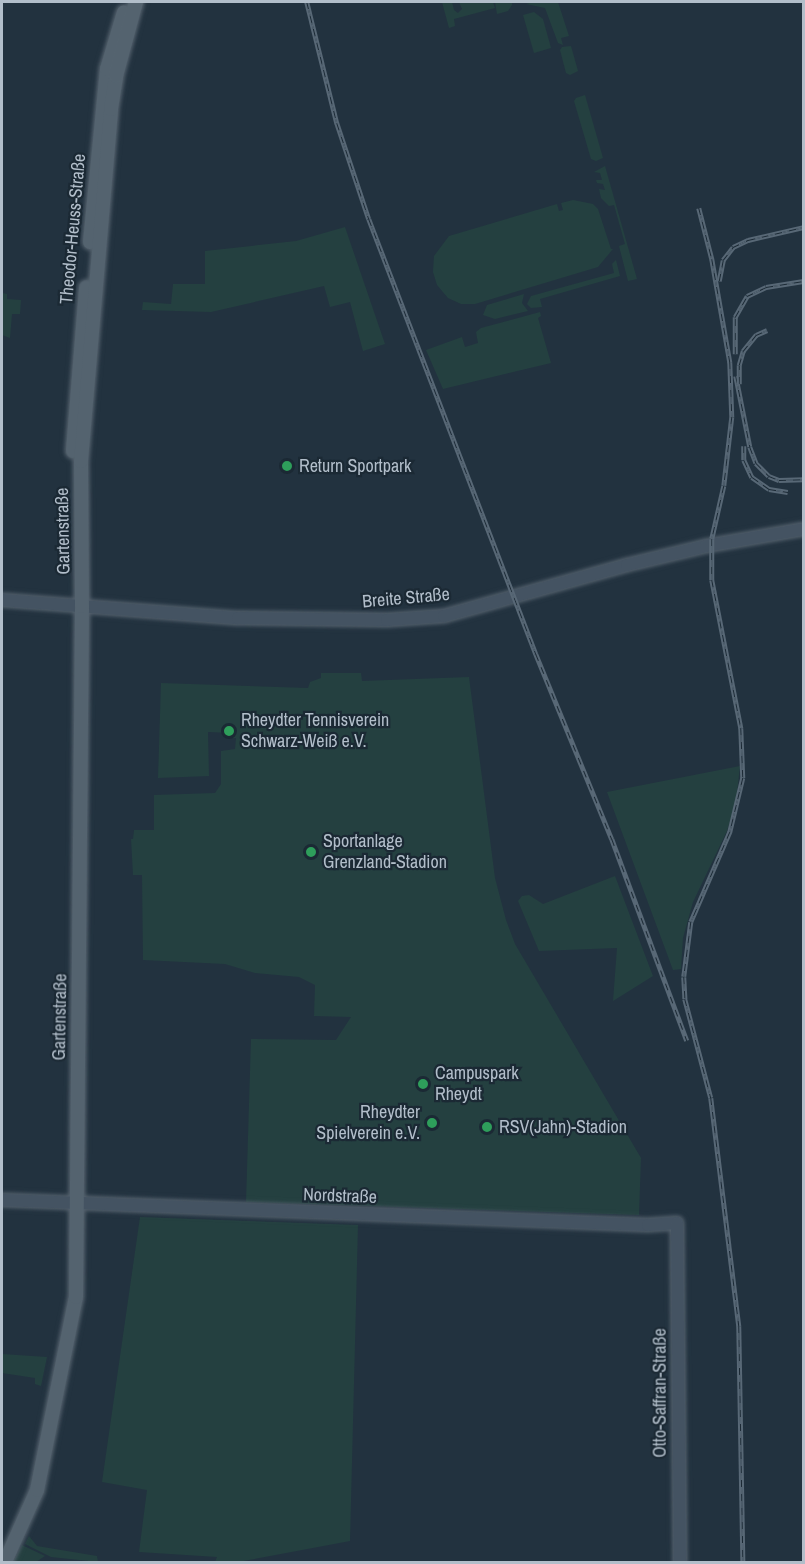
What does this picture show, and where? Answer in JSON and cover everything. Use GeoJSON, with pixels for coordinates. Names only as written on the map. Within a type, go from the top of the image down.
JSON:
{"type":"FeatureCollection","features":[{"type":"Feature","properties":{"kind":"main road","name":"Theodor-Heuss-Straße"},"geometry":{"type":"LineString","coordinates":[[77,462],[102,105],[107,69],[127,2]]}},
{"type":"Feature","properties":{"kind":"main road","name":"Theodor-Heuss-Straße"},"geometry":{"type":"LineString","coordinates":[[77,462],[113,99],[136,2]]}},
{"type":"Feature","properties":{"kind":"main road","name":"Gartenstraße"},"geometry":{"type":"LineString","coordinates":[[2,1553],[31,1491],[67,1295],[71,1203],[78,606],[77,462]]}},
{"type":"Feature","properties":{"kind":"main road","name":"Breite Straße"},"geometry":{"type":"LineString","coordinates":[[2,600],[285,620],[387,620],[444,616],[627,565],[706,546],[804,529]]}},
{"type":"Feature","properties":{"kind":"main road","name":"Nordstraße"},"geometry":{"type":"LineString","coordinates":[[2,1200],[648,1225],[677,1223]]}},
{"type":"Feature","properties":{"kind":"main road","name":"Gartenstraße"},"geometry":{"type":"LineString","coordinates":[[5,1563],[37,1490],[76,1297],[71,1203]]}},
{"type":"Feature","properties":{"kind":"main road","name":"Otto-Saffran-Straße"},"geometry":{"type":"LineString","coordinates":[[677,1223],[680,1563]]}},
{"type":"Feature","properties":{"kind":"green space"},"geometry":{"type":"Polygon","coordinates":[[[442,2],[452,2],[454,10],[458,13],[462,9],[459,2],[493,2],[495,8],[454,19],[455,26],[449,28],[442,2]]]}},
{"type":"Feature","properties":{"kind":"green space"},"geometry":{"type":"Polygon","coordinates":[[[495,2],[512,2],[512,5],[508,11],[497,14],[495,2]]]}},
{"type":"Feature","properties":{"kind":"green space"},"geometry":{"type":"Polygon","coordinates":[[[558,2],[569,36],[561,38],[563,45],[558,43],[545,8],[526,4],[558,2]]]}},
{"type":"Feature","properties":{"kind":"green space"},"geometry":{"type":"Polygon","coordinates":[[[534,12],[543,19],[551,48],[534,53],[523,15],[534,12]]]}},
{"type":"Feature","properties":{"kind":"green space"},"geometry":{"type":"Polygon","coordinates":[[[571,46],[578,71],[570,75],[566,73],[560,50],[562,47],[571,46]]]}},
{"type":"Feature","properties":{"kind":"green space"},"geometry":{"type":"Polygon","coordinates":[[[585,95],[603,158],[596,161],[591,159],[574,101],[585,95]]]}},
{"type":"Feature","properties":{"kind":"green space"},"geometry":{"type":"Polygon","coordinates":[[[605,166],[637,279],[628,281],[619,246],[625,244],[614,205],[609,206],[601,198],[599,189],[605,190],[603,184],[597,183],[596,180],[602,180],[600,173],[594,172],[605,166]]]}},
{"type":"Feature","properties":{"kind":"green space"},"geometry":{"type":"Polygon","coordinates":[[[573,200],[593,204],[598,209],[611,249],[613,249],[598,267],[475,304],[461,304],[448,298],[437,285],[433,272],[434,256],[449,236],[557,204],[559,211],[563,210],[561,203],[573,200]]]}},
{"type":"Feature","properties":{"kind":"green space"},"geometry":{"type":"Polygon","coordinates":[[[345,227],[385,344],[363,351],[350,302],[330,307],[324,286],[211,312],[142,310],[143,302],[171,304],[173,284],[205,284],[205,251],[296,241],[345,227]]]}},
{"type":"Feature","properties":{"kind":"green space"},"geometry":{"type":"Polygon","coordinates":[[[616,260],[620,276],[540,299],[542,307],[531,308],[527,304],[531,296],[614,273],[612,264],[616,260]]]}},
{"type":"Feature","properties":{"kind":"green space"},"geometry":{"type":"Polygon","coordinates":[[[2,293],[7,294],[7,299],[21,300],[20,314],[12,314],[10,338],[2,335],[2,293]]]}},
{"type":"Feature","properties":{"kind":"green space"},"geometry":{"type":"Polygon","coordinates":[[[524,294],[522,303],[528,311],[495,319],[483,315],[487,305],[524,294]]]}},
{"type":"Feature","properties":{"kind":"green space"},"geometry":{"type":"Polygon","coordinates":[[[540,312],[541,316],[538,318],[551,363],[443,389],[426,350],[462,337],[465,347],[478,343],[476,332],[481,328],[540,312]]]}},
{"type":"Feature","properties":{"kind":"green space"},"geometry":{"type":"Polygon","coordinates":[[[321,673],[361,673],[362,681],[469,677],[495,878],[506,920],[515,944],[641,1158],[639,1215],[246,1202],[251,1039],[336,1040],[351,1017],[314,1016],[315,985],[299,977],[255,973],[225,964],[143,960],[142,875],[133,875],[131,839],[133,839],[134,830],[154,830],[154,795],[215,793],[221,784],[221,751],[235,749],[236,738],[232,738],[232,733],[208,732],[209,776],[158,778],[161,683],[308,688],[310,682],[321,678],[321,673]]]}},
{"type":"Feature","properties":{"kind":"green space"},"geometry":{"type":"Polygon","coordinates":[[[740,766],[736,802],[727,831],[693,902],[683,938],[681,969],[673,970],[607,792],[740,766]]]}},
{"type":"Feature","properties":{"kind":"green space"},"geometry":{"type":"Polygon","coordinates":[[[615,876],[653,976],[613,1001],[617,948],[539,951],[518,901],[522,896],[529,895],[543,904],[615,876]]]}},
{"type":"Feature","properties":{"kind":"green space"},"geometry":{"type":"Polygon","coordinates":[[[140,1217],[358,1225],[350,1541],[238,1562],[215,1562],[217,1557],[139,1552],[147,1490],[102,1482],[140,1217]]]}},
{"type":"Feature","properties":{"kind":"green space"},"geometry":{"type":"Polygon","coordinates":[[[2,1354],[47,1357],[41,1386],[35,1384],[35,1378],[2,1373],[2,1354]]]}},
{"type":"Feature","properties":{"kind":"green space"},"geometry":{"type":"Polygon","coordinates":[[[29,1536],[37,1546],[97,1556],[98,1562],[51,1557],[25,1544],[29,1536]]]}},
{"type":"Feature","properties":{"kind":"green space"},"geometry":{"type":"Polygon","coordinates":[[[22,1545],[45,1556],[36,1562],[13,1562],[22,1545]]]}},
{"type":"Feature","properties":{"kind":"railway"},"geometry":{"type":"LineString","coordinates":[[307,2],[337,123],[369,219],[536,654],[612,839],[687,1041]]}},
{"type":"Feature","properties":{"kind":"railway"},"geometry":{"type":"LineString","coordinates":[[699,208],[712,259],[730,362],[732,417],[724,486],[712,539],[712,580],[741,728],[743,778],[730,832],[691,922],[684,977],[685,999],[711,1098],[739,1326],[743,1562]]}},
{"type":"Feature","properties":{"kind":"railway"},"geometry":{"type":"LineString","coordinates":[[719,281],[723,260],[733,247],[748,240],[804,227]]}},
{"type":"Feature","properties":{"kind":"railway"},"geometry":{"type":"LineString","coordinates":[[735,354],[735,317],[747,296],[766,287],[804,281]]}},
{"type":"Feature","properties":{"kind":"railway"},"geometry":{"type":"LineString","coordinates":[[739,384],[739,365],[743,351],[756,335],[767,330]]}},
{"type":"Feature","properties":{"kind":"railway"},"geometry":{"type":"LineString","coordinates":[[736,376],[750,447],[756,463],[769,476],[779,480],[804,479]]}},
{"type":"Feature","properties":{"kind":"railway"},"geometry":{"type":"LineString","coordinates":[[744,446],[744,460],[752,477],[769,489],[788,492]]}},
{"type":"Feature","properties":{"kind":"place","name":"Return Sportpark"},"geometry":{"type":"Point","coordinates":[287,466]}},
{"type":"Feature","properties":{"kind":"place","name":"Rheydter Tennisverein Schwarz-Weiß e.V."},"geometry":{"type":"Point","coordinates":[229,731]}},
{"type":"Feature","properties":{"kind":"place","name":"Sportanlage Grenzland-Stadion"},"geometry":{"type":"Point","coordinates":[311,852]}},
{"type":"Feature","properties":{"kind":"place","name":"Campuspark Rheydt"},"geometry":{"type":"Point","coordinates":[423,1084]}},
{"type":"Feature","properties":{"kind":"place","name":"Rheydter Spielverein e.V."},"geometry":{"type":"Point","coordinates":[432,1123]}},
{"type":"Feature","properties":{"kind":"place","name":"RSV(Jahn)-Stadion"},"geometry":{"type":"Point","coordinates":[487,1127]}}]}
